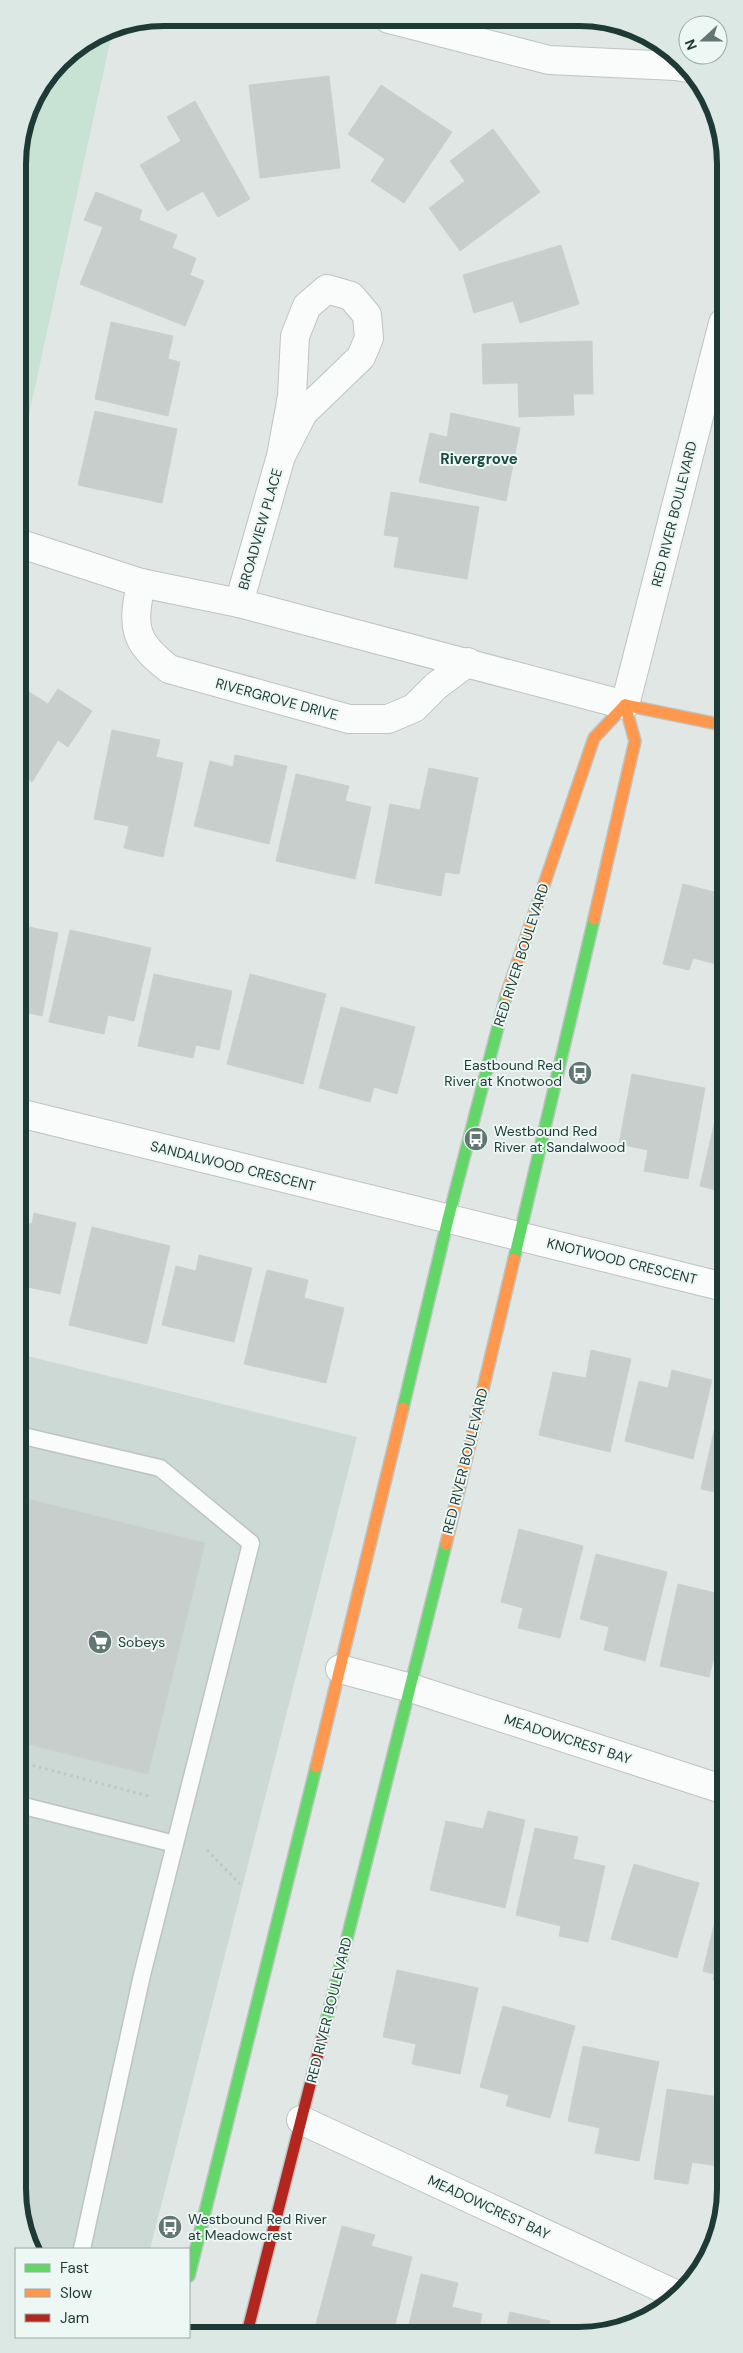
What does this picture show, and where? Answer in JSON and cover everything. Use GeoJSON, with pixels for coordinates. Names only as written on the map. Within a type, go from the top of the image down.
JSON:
{"type":"FeatureCollection","features":[{"type":"Feature","properties":{"kind":"street"},"geometry":{"type":"LineString","coordinates":[[415,26],[549,60],[675,66]]}},
{"type":"Feature","properties":{"kind":"street","name":"BROADVIEW PLACE"},"geometry":{"type":"LineString","coordinates":[[239,603],[280,456],[292,396],[295,336],[307,306],[327,289],[351,296],[367,315],[369,338],[361,357],[303,413],[280,456]]}},
{"type":"Feature","properties":{"kind":"street","name":"RED RIVER BOULEVARD"},"geometry":{"type":"LineString","coordinates":[[190,2272],[340,1669],[448,1219],[502,1008],[594,738],[625,705],[717,346]]}},
{"type":"Feature","properties":{"kind":"street"},"geometry":{"type":"LineString","coordinates":[[27,546],[140,584],[239,603],[625,705],[717,724]]}},
{"type":"Feature","properties":{"kind":"street","name":"RIVERGROVE DRIVE"},"geometry":{"type":"LineString","coordinates":[[140,584],[136,607],[137,634],[149,654],[169,669],[349,719],[388,719],[414,708],[436,686],[468,662]]}},
{"type":"Feature","properties":{"kind":"street","name":"RED RIVER BOULEVARD"},"geometry":{"type":"LineString","coordinates":[[249,2327],[411,1688],[520,1235],[635,741],[625,705]]}},
{"type":"Feature","properties":{"kind":"street","name":"SANDALWOOD CRESCENT"},"geometry":{"type":"LineString","coordinates":[[27,1115],[448,1219]]}},
{"type":"Feature","properties":{"kind":"street"},"geometry":{"type":"LineString","coordinates":[[448,1219],[520,1235]]}},
{"type":"Feature","properties":{"kind":"street","name":"KNOTWOOD CRESCENT"},"geometry":{"type":"LineString","coordinates":[[520,1235],[716,1285]]}},
{"type":"Feature","properties":{"kind":"street"},"geometry":{"type":"LineString","coordinates":[[340,1669],[411,1688]]}},
{"type":"Feature","properties":{"kind":"street","name":"MEADOWCREST BAY"},"geometry":{"type":"LineString","coordinates":[[411,1688],[716,1787]]}},
{"type":"Feature","properties":{"kind":"street","name":"MEADOWCREST BAY"},"geometry":{"type":"LineString","coordinates":[[301,2120],[670,2292]]}},
{"type":"Feature","properties":{"kind":"lane"},"geometry":{"type":"LineString","coordinates":[[26,1437],[160,1468],[251,1543],[142,1975],[82,2248]]}},
{"type":"Feature","properties":{"kind":"lane"},"geometry":{"type":"LineString","coordinates":[[26,1807],[175,1844]]}},
{"type":"Feature","properties":{"kind":"path"},"geometry":{"type":"LineString","coordinates":[[26,1764],[152,1797]]}},
{"type":"Feature","properties":{"kind":"path"},"geometry":{"type":"LineString","coordinates":[[207,1850],[240,1884]]}},
{"type":"Feature","properties":{"kind":"shaded area"},"geometry":{"type":"Polygon","coordinates":[[[26,1356],[357,1437],[150,2248],[39,2248],[29,2216],[26,2189],[26,1356]]]}},
{"type":"Feature","properties":{"kind":"green space"},"geometry":{"type":"Polygon","coordinates":[[[111,38],[27,424],[27,155],[29,137],[45,95],[61,73],[80,55],[111,38]]]}},
{"type":"Feature","properties":{"kind":"building"},"geometry":{"type":"Polygon","coordinates":[[[329,76],[340,168],[260,178],[249,85],[329,76]]]}},
{"type":"Feature","properties":{"kind":"building"},"geometry":{"type":"Polygon","coordinates":[[[381,85],[452,132],[404,203],[371,181],[385,159],[348,134],[381,85]]]}},
{"type":"Feature","properties":{"kind":"building"},"geometry":{"type":"Polygon","coordinates":[[[195,101],[250,199],[218,217],[203,191],[167,211],[140,165],[181,141],[167,117],[195,101]]]}},
{"type":"Feature","properties":{"kind":"building"},"geometry":{"type":"Polygon","coordinates":[[[493,129],[540,192],[460,251],[429,208],[465,181],[450,161],[493,129]]]}},
{"type":"Feature","properties":{"kind":"building"},"geometry":{"type":"Polygon","coordinates":[[[96,192],[142,210],[139,220],[177,235],[172,248],[196,258],[190,275],[204,281],[185,326],[80,284],[103,227],[84,220],[96,192]]]}},
{"type":"Feature","properties":{"kind":"building"},"geometry":{"type":"Polygon","coordinates":[[[561,245],[579,304],[520,323],[513,301],[474,313],[463,275],[561,245]]]}},
{"type":"Feature","properties":{"kind":"building"},"geometry":{"type":"Polygon","coordinates":[[[111,322],[173,336],[168,359],[180,362],[168,416],[95,399],[111,322]]]}},
{"type":"Feature","properties":{"kind":"building"},"geometry":{"type":"Polygon","coordinates":[[[592,341],[593,394],[573,394],[574,415],[519,417],[518,383],[483,384],[482,344],[592,341]]]}},
{"type":"Feature","properties":{"kind":"building"},"geometry":{"type":"Polygon","coordinates":[[[95,411],[177,429],[162,503],[78,485],[95,411]]]}},
{"type":"Feature","properties":{"kind":"building"},"geometry":{"type":"Polygon","coordinates":[[[451,413],[520,428],[506,501],[419,482],[430,433],[447,437],[451,413]]]}},
{"type":"Feature","properties":{"kind":"building"},"geometry":{"type":"Polygon","coordinates":[[[391,492],[479,507],[467,579],[394,567],[399,537],[384,535],[391,492]]]}},
{"type":"Feature","properties":{"kind":"building"},"geometry":{"type":"Polygon","coordinates":[[[58,689],[92,711],[68,747],[58,740],[32,782],[27,778],[27,691],[48,704],[58,689]]]}},
{"type":"Feature","properties":{"kind":"building"},"geometry":{"type":"Polygon","coordinates":[[[112,730],[160,740],[156,757],[183,763],[163,857],[124,848],[129,826],[94,819],[112,730]]]}},
{"type":"Feature","properties":{"kind":"building"},"geometry":{"type":"Polygon","coordinates":[[[235,755],[287,766],[269,844],[194,826],[210,761],[233,767],[235,755]]]}},
{"type":"Feature","properties":{"kind":"building"},"geometry":{"type":"Polygon","coordinates":[[[429,768],[478,778],[459,874],[445,872],[441,896],[375,883],[390,804],[420,810],[429,768]]]}},
{"type":"Feature","properties":{"kind":"building"},"geometry":{"type":"Polygon","coordinates":[[[296,774],[349,786],[345,801],[371,807],[355,879],[276,861],[296,774]]]}},
{"type":"Feature","properties":{"kind":"building"},"geometry":{"type":"Polygon","coordinates":[[[717,881],[717,964],[693,958],[689,970],[663,964],[683,884],[714,892],[717,881]]]}},
{"type":"Feature","properties":{"kind":"building"},"geometry":{"type":"Polygon","coordinates":[[[27,927],[58,933],[42,1016],[27,1013],[27,927]]]}},
{"type":"Feature","properties":{"kind":"building"},"geometry":{"type":"Polygon","coordinates":[[[70,930],[151,948],[134,1021],[108,1015],[104,1034],[49,1022],[70,930]]]}},
{"type":"Feature","properties":{"kind":"building"},"geometry":{"type":"Polygon","coordinates":[[[154,974],[232,991],[219,1050],[196,1045],[193,1058],[138,1046],[154,974]]]}},
{"type":"Feature","properties":{"kind":"building"},"geometry":{"type":"Polygon","coordinates":[[[250,974],[326,994],[303,1084],[227,1064],[250,974]]]}},
{"type":"Feature","properties":{"kind":"building"},"geometry":{"type":"Polygon","coordinates":[[[341,1007],[415,1027],[397,1094],[374,1087],[370,1102],[319,1088],[341,1007]]]}},
{"type":"Feature","properties":{"kind":"building"},"geometry":{"type":"Polygon","coordinates":[[[632,1074],[705,1088],[688,1179],[644,1171],[648,1150],[619,1144],[632,1074]]]}},
{"type":"Feature","properties":{"kind":"building"},"geometry":{"type":"Polygon","coordinates":[[[717,1114],[716,1190],[700,1186],[717,1114]]]}},
{"type":"Feature","properties":{"kind":"building"},"geometry":{"type":"Polygon","coordinates":[[[34,1213],[76,1223],[60,1294],[26,1287],[26,1223],[32,1224],[34,1213]]]}},
{"type":"Feature","properties":{"kind":"building"},"geometry":{"type":"Polygon","coordinates":[[[92,1227],[170,1246],[147,1344],[69,1325],[92,1227]]]}},
{"type":"Feature","properties":{"kind":"building"},"geometry":{"type":"Polygon","coordinates":[[[199,1255],[252,1268],[234,1342],[162,1325],[176,1266],[196,1271],[199,1255]]]}},
{"type":"Feature","properties":{"kind":"building"},"geometry":{"type":"Polygon","coordinates":[[[267,1270],[308,1280],[304,1298],[344,1308],[326,1383],[244,1364],[267,1270]]]}},
{"type":"Feature","properties":{"kind":"building"},"geometry":{"type":"Polygon","coordinates":[[[591,1350],[631,1359],[610,1452],[539,1435],[553,1372],[586,1378],[591,1350]]]}},
{"type":"Feature","properties":{"kind":"building"},"geometry":{"type":"Polygon","coordinates":[[[672,1370],[712,1380],[693,1459],[625,1441],[639,1381],[668,1388],[672,1370]]]}},
{"type":"Feature","properties":{"kind":"building"},"geometry":{"type":"Polygon","coordinates":[[[716,1420],[716,1492],[701,1489],[716,1420]]]}},
{"type":"Feature","properties":{"kind":"building","name":"Sobeys"},"geometry":{"type":"Polygon","coordinates":[[[26,1499],[205,1543],[148,1774],[26,1744],[26,1499]]]}},
{"type":"Feature","properties":{"kind":"building"},"geometry":{"type":"Polygon","coordinates":[[[519,1529],[583,1546],[560,1638],[518,1628],[523,1608],[501,1602],[519,1529]]]}},
{"type":"Feature","properties":{"kind":"building"},"geometry":{"type":"Polygon","coordinates":[[[596,1554],[667,1572],[645,1661],[604,1650],[609,1627],[580,1619],[596,1554]]]}},
{"type":"Feature","properties":{"kind":"building"},"geometry":{"type":"Polygon","coordinates":[[[678,1584],[716,1593],[716,1662],[713,1661],[709,1677],[660,1666],[678,1584]]]}},
{"type":"Feature","properties":{"kind":"building"},"geometry":{"type":"Polygon","coordinates":[[[488,1811],[525,1820],[505,1908],[430,1890],[446,1821],[483,1829],[488,1811]]]}},
{"type":"Feature","properties":{"kind":"building"},"geometry":{"type":"Polygon","coordinates":[[[535,1828],[578,1837],[573,1859],[605,1866],[588,1942],[559,1936],[561,1926],[516,1915],[535,1828]]]}},
{"type":"Feature","properties":{"kind":"building"},"geometry":{"type":"Polygon","coordinates":[[[634,1864],[699,1883],[677,1958],[611,1939],[634,1864]]]}},
{"type":"Feature","properties":{"kind":"building"},"geometry":{"type":"Polygon","coordinates":[[[716,1916],[716,1981],[713,1980],[714,1974],[703,1971],[716,1916]]]}},
{"type":"Feature","properties":{"kind":"building"},"geometry":{"type":"Polygon","coordinates":[[[397,1970],[478,1988],[460,2074],[412,2064],[416,2044],[383,2037],[397,1970]]]}},
{"type":"Feature","properties":{"kind":"building"},"geometry":{"type":"Polygon","coordinates":[[[503,2006],[575,2026],[550,2118],[506,2106],[509,2095],[480,2087],[503,2006]]]}},
{"type":"Feature","properties":{"kind":"building"},"geometry":{"type":"Polygon","coordinates":[[[583,2046],[659,2062],[639,2161],[595,2153],[600,2128],[568,2121],[583,2046]]]}},
{"type":"Feature","properties":{"kind":"building"},"geometry":{"type":"Polygon","coordinates":[[[667,2089],[716,2097],[716,2166],[692,2162],[688,2184],[654,2179],[667,2089]]]}},
{"type":"Feature","properties":{"kind":"building"},"geometry":{"type":"Polygon","coordinates":[[[342,2226],[375,2235],[371,2246],[412,2257],[394,2327],[315,2327],[342,2226]]]}},
{"type":"Feature","properties":{"kind":"building"},"geometry":{"type":"Polygon","coordinates":[[[421,2274],[458,2283],[452,2307],[482,2314],[479,2327],[408,2327],[421,2274]]]}},
{"type":"Feature","properties":{"kind":"building"},"geometry":{"type":"Polygon","coordinates":[[[510,2312],[550,2321],[549,2327],[506,2327],[510,2312]]]}},
{"type":"Feature","properties":{"kind":"traffic: fast"},"geometry":{"type":"LineString","coordinates":[[514,1259],[594,919]]}},
{"type":"Feature","properties":{"kind":"traffic: fast"},"geometry":{"type":"LineString","coordinates":[[403,1408],[448,1219],[506,996]]}},
{"type":"Feature","properties":{"kind":"traffic: fast"},"geometry":{"type":"LineString","coordinates":[[325,2026],[446,1544]]}},
{"type":"Feature","properties":{"kind":"traffic: fast"},"geometry":{"type":"LineString","coordinates":[[190,2272],[316,1767]]}},
{"type":"Feature","properties":{"kind":"traffic: slow"},"geometry":{"type":"LineString","coordinates":[[625,705],[717,724]]}},
{"type":"Feature","properties":{"kind":"traffic: slow"},"geometry":{"type":"LineString","coordinates":[[506,996],[594,738],[625,705]]}},
{"type":"Feature","properties":{"kind":"traffic: slow"},"geometry":{"type":"LineString","coordinates":[[594,919],[635,741],[625,705]]}},
{"type":"Feature","properties":{"kind":"traffic: slow"},"geometry":{"type":"LineString","coordinates":[[446,1544],[514,1259]]}},
{"type":"Feature","properties":{"kind":"traffic: slow"},"geometry":{"type":"LineString","coordinates":[[316,1767],[403,1408]]}},
{"type":"Feature","properties":{"kind":"traffic: jam"},"geometry":{"type":"LineString","coordinates":[[249,2327],[325,2026]]}},
{"type":"Feature","properties":{"kind":"place","name":"Eastbound Red River at Knotwood"},"geometry":{"type":"Point","coordinates":[580,1073]}},
{"type":"Feature","properties":{"kind":"place","name":"Westbound Red River at Sandalwood"},"geometry":{"type":"Point","coordinates":[476,1139]}},
{"type":"Feature","properties":{"kind":"place","name":"Sobeys"},"geometry":{"type":"Point","coordinates":[100,1642]}},
{"type":"Feature","properties":{"kind":"place","name":"Westbound Red River at Meadowcrest"},"geometry":{"type":"Point","coordinates":[170,2227]}},
{"type":"Feature","properties":{"kind":"district","name":"Rivergrove"},"geometry":{"type":"Point","coordinates":[479,459]}}]}
